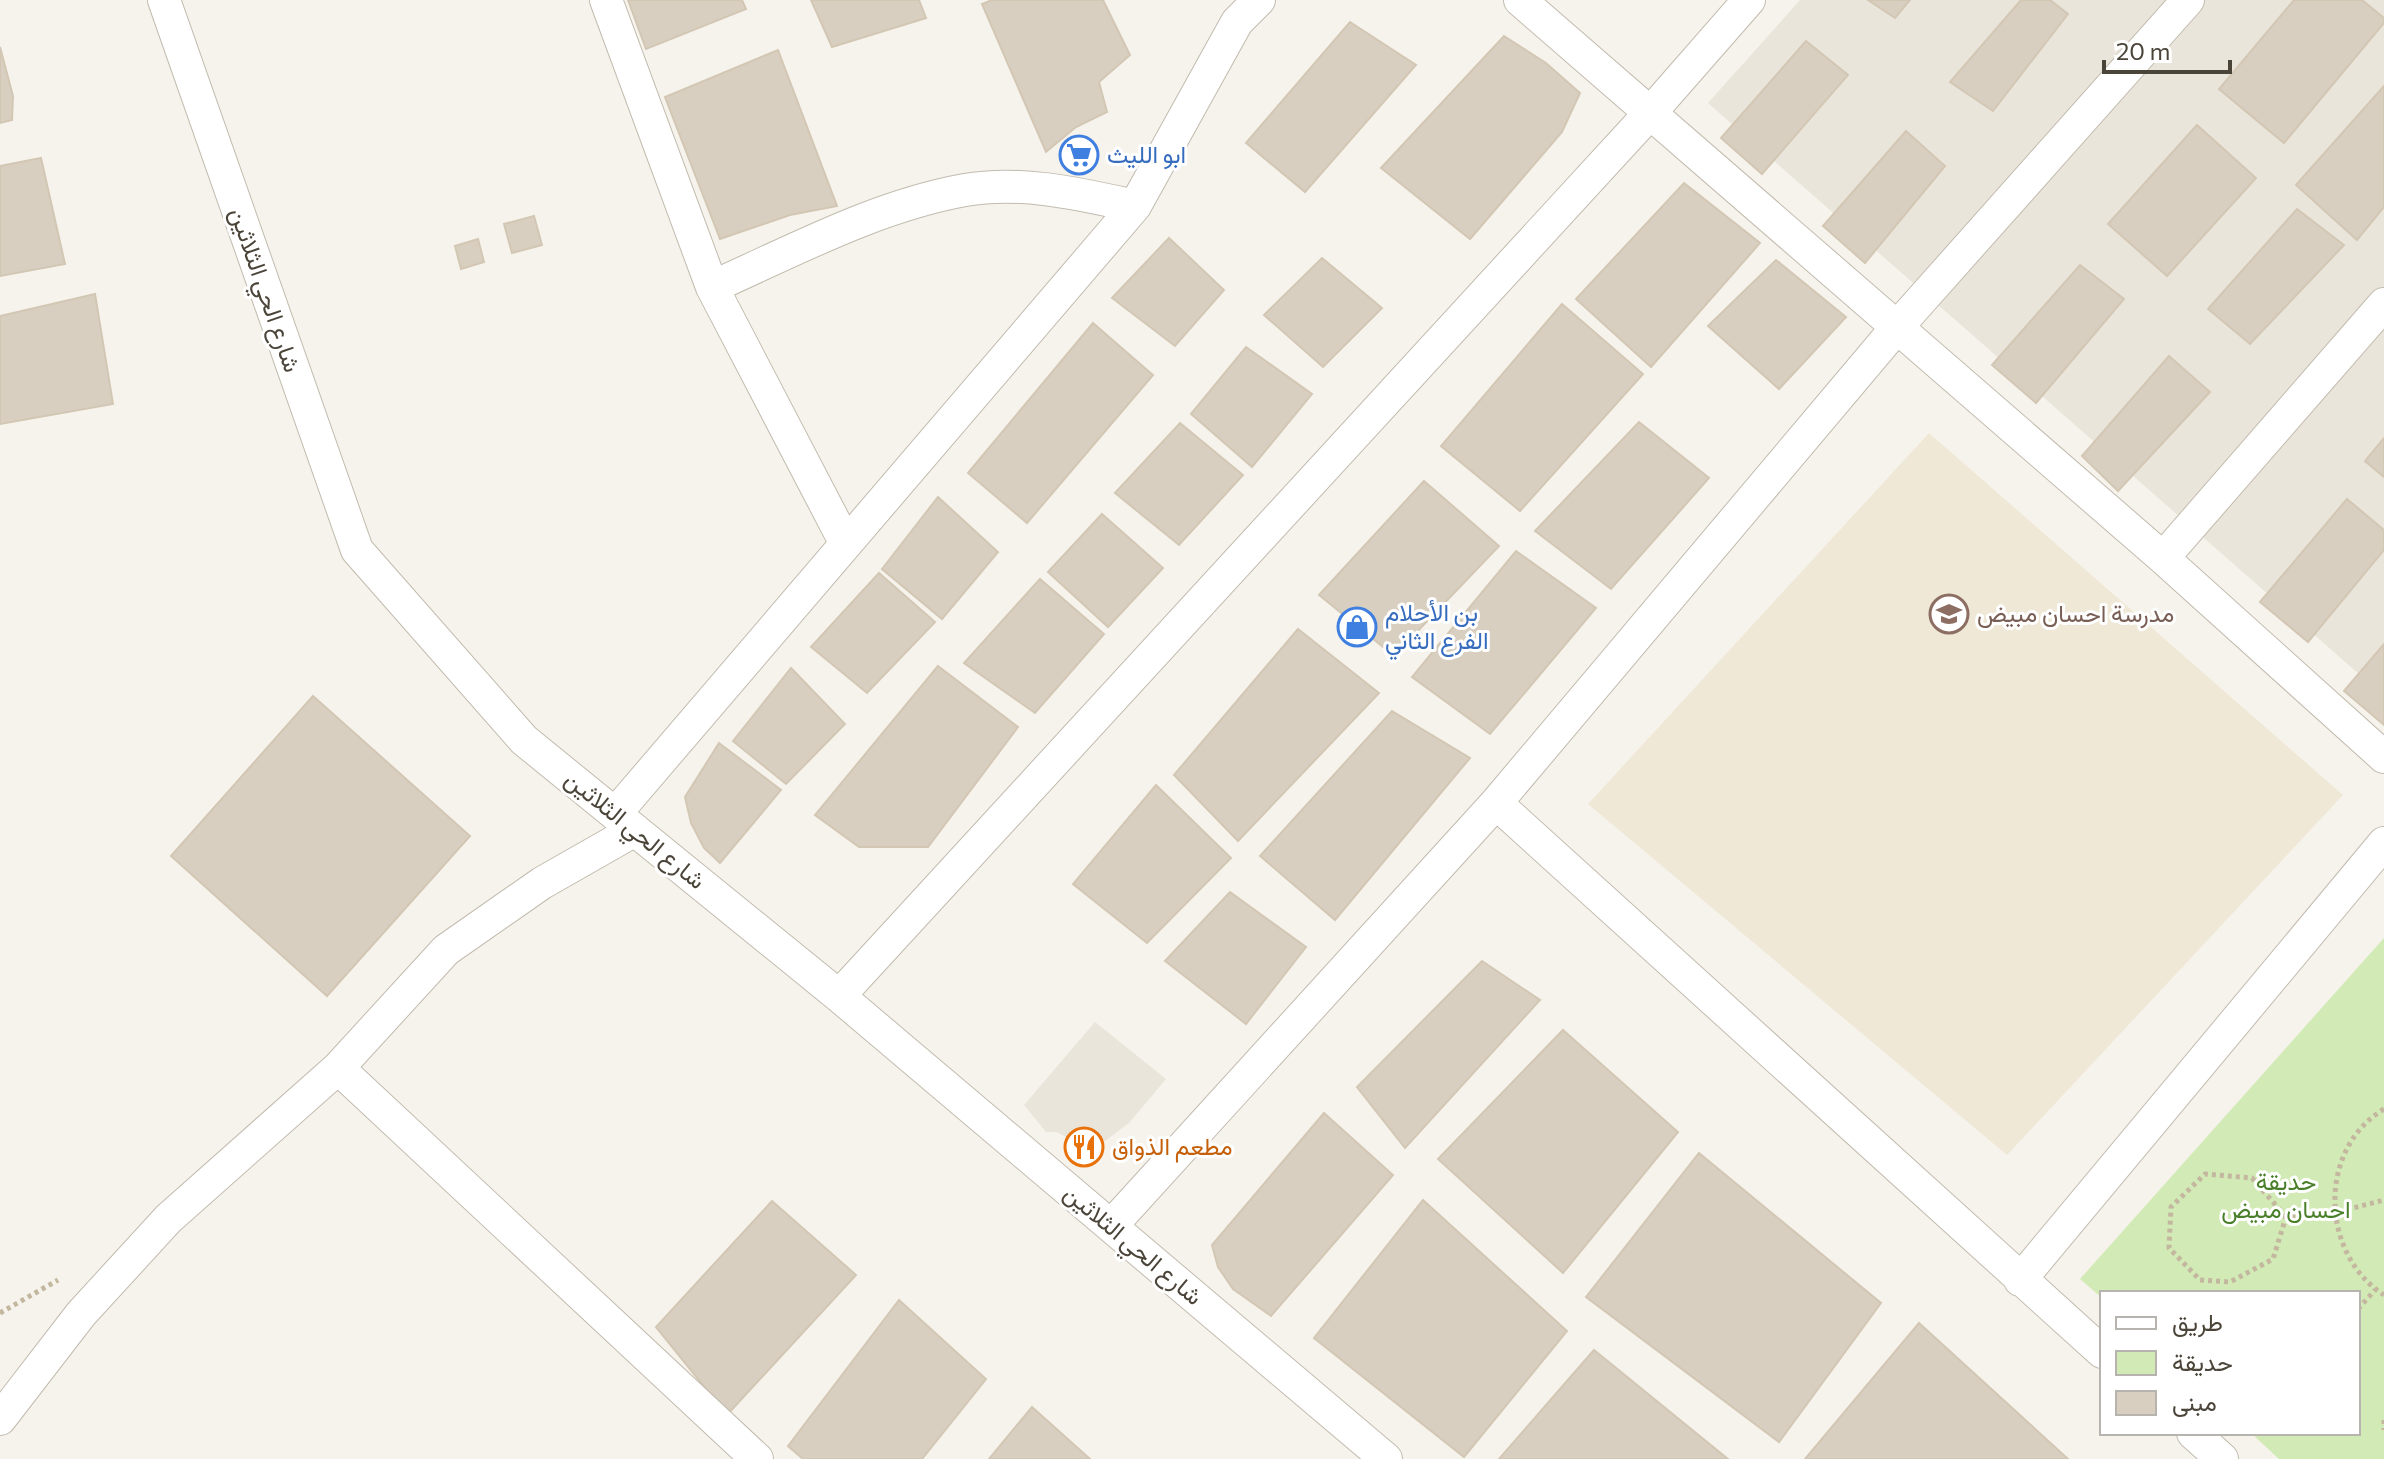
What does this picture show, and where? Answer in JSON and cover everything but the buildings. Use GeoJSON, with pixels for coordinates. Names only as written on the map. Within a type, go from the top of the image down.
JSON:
{"type":"FeatureCollection","features":[{"type":"Feature","properties":{"kind":"street","name":"شارع الحي الثلاثين"},"geometry":{"type":"LineString","coordinates":[[164,0],[357,550],[524,740],[839,996],[1386,1459]]}},
{"type":"Feature","properties":{"kind":"street"},"geometry":{"type":"LineString","coordinates":[[606,0],[712,287],[846,544]]}},
{"type":"Feature","properties":{"kind":"street"},"geometry":{"type":"LineString","coordinates":[[1520,0],[2163,558],[2384,757]]}},
{"type":"Feature","properties":{"kind":"street"},"geometry":{"type":"LineString","coordinates":[[839,996],[1651,112],[1749,0]]}},
{"type":"Feature","properties":{"kind":"street"},"geometry":{"type":"LineString","coordinates":[[1111,1226],[1496,803],[1898,326],[2188,0]]}},
{"type":"Feature","properties":{"kind":"street"},"geometry":{"type":"LineString","coordinates":[[0,1419],[81,1314],[168,1219],[338,1068],[446,950],[625,822],[846,544],[1135,206],[1242,7]]}},
{"type":"Feature","properties":{"kind":"street"},"geometry":{"type":"LineString","coordinates":[[712,287],[883,212],[966,190],[1055,189],[1135,206]]}},
{"type":"Feature","properties":{"kind":"street"},"geometry":{"type":"LineString","coordinates":[[2163,558],[2384,304]]}},
{"type":"Feature","properties":{"kind":"street"},"geometry":{"type":"LineString","coordinates":[[1496,803],[2100,1350]]}},
{"type":"Feature","properties":{"kind":"street"},"geometry":{"type":"LineString","coordinates":[[2020,1280],[2384,843]]}},
{"type":"Feature","properties":{"kind":"street"},"geometry":{"type":"LineString","coordinates":[[338,1068],[757,1459]]}},
{"type":"Feature","properties":{"kind":"street"},"geometry":{"type":"LineString","coordinates":[[2195,1435],[2222,1459]]}},
{"type":"Feature","properties":{"kind":"path"},"geometry":{"type":"LineString","coordinates":[[2384,1109],[2350,1142],[2336,1177],[2334,1213],[2341,1242],[2355,1268],[2375,1290],[2384,1295]]}},
{"type":"Feature","properties":{"kind":"path"},"geometry":{"type":"LineString","coordinates":[[2205,1174],[2252,1178],[2286,1217],[2273,1259],[2230,1282],[2200,1280],[2169,1248],[2171,1207],[2205,1174]]}},
{"type":"Feature","properties":{"kind":"path"},"geometry":{"type":"LineString","coordinates":[[2286,1217],[2334,1213],[2384,1200]]}},
{"type":"Feature","properties":{"kind":"path"},"geometry":{"type":"LineString","coordinates":[[2360,1307],[2375,1290]]}},
{"type":"Feature","properties":{"kind":"path"},"geometry":{"type":"LineString","coordinates":[[2384,1420],[2384,1430]]}},
{"type":"Feature","properties":{"kind":"shaded area"},"geometry":{"type":"Polygon","coordinates":[[[1800,0],[2384,0],[2384,696],[1708,103],[1800,0]]]}},
{"type":"Feature","properties":{"kind":"shaded area","name":"مدرسة احسان مبيض"},"geometry":{"type":"Polygon","coordinates":[[[1929,433],[2343,795],[2007,1155],[1588,804],[1929,433]]]}},
{"type":"Feature","properties":{"kind":"shaded area"},"geometry":{"type":"Polygon","coordinates":[[[1095,1022],[1166,1079],[1129,1123],[1093,1150],[1056,1132],[1046,1132],[1024,1105],[1095,1022]]]}},
{"type":"Feature","properties":{"kind":"green space","name":"حديقة احسان مبيض"},"geometry":{"type":"Polygon","coordinates":[[[2384,938],[2384,1459],[2279,1459],[2253,1435],[2360,1435],[2360,1291],[2100,1291],[2100,1296],[2080,1279],[2384,938]]]}},
{"type":"Feature","properties":{"kind":"place","name":"ابو الليث"},"geometry":{"type":"Point","coordinates":[1079,155]}},
{"type":"Feature","properties":{"kind":"place","name":"مدرسة احسان مبيض"},"geometry":{"type":"Point","coordinates":[1949,614]}},
{"type":"Feature","properties":{"kind":"place","name":"بن الأحلام الفرع الثاني"},"geometry":{"type":"Point","coordinates":[1357,627]}},
{"type":"Feature","properties":{"kind":"place","name":"مطعم الذواق"},"geometry":{"type":"Point","coordinates":[1084,1147]}}]}
